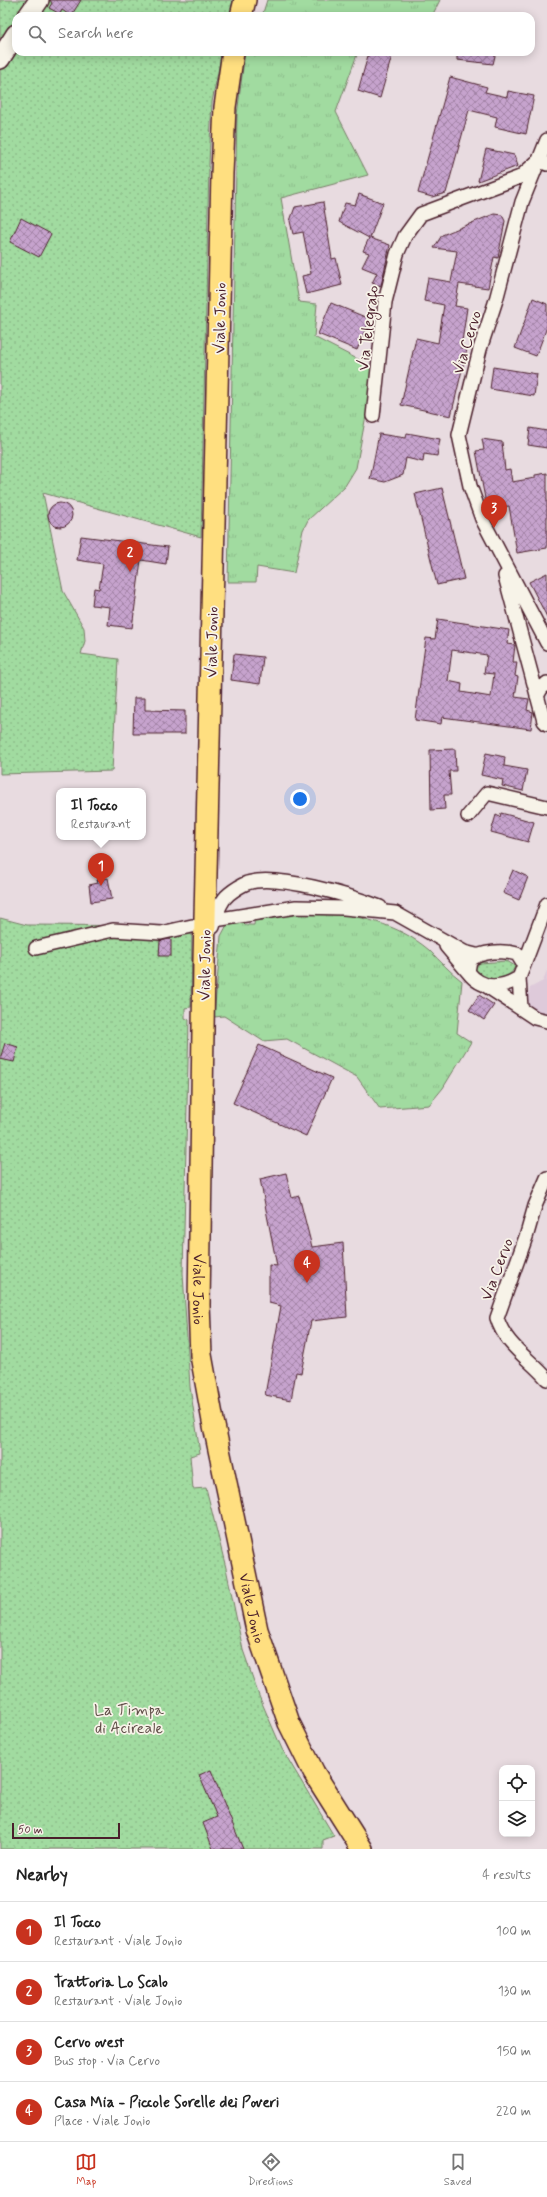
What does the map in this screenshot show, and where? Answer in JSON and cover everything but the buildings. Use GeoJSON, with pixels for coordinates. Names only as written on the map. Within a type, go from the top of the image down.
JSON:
{"type":"FeatureCollection","features":[{"type":"Feature","properties":{"kind":"main road"},"geometry":{"type":"LineString","coordinates":[[242,12],[245,0]]}},
{"type":"Feature","properties":{"kind":"main road","name":"Viale Jonio"},"geometry":{"type":"LineString","coordinates":[[232,56],[225,107],[222,173],[204,961],[199,1305],[201,1355],[213,1421],[257,1630],[273,1682],[289,1722],[314,1773],[362,1849]]}},
{"type":"Feature","properties":{"kind":"street"},"geometry":{"type":"LineString","coordinates":[[31,12],[39,0]]}},
{"type":"Feature","properties":{"kind":"street"},"geometry":{"type":"LineString","coordinates":[[0,58],[12,40]]}},
{"type":"Feature","properties":{"kind":"street","name":"Via Cervo"},"geometry":{"type":"LineString","coordinates":[[499,553],[482,519],[470,486],[458,435],[480,349],[496,300],[522,202],[543,162],[547,140]]}},
{"type":"Feature","properties":{"kind":"street","name":"Via Telegrafo"},"geometry":{"type":"LineString","coordinates":[[373,416],[385,302],[397,254],[405,236],[421,214],[520,177],[543,162]]}},
{"type":"Feature","properties":{"kind":"street"},"geometry":{"type":"LineString","coordinates":[[499,553],[547,643]]}},
{"type":"Feature","properties":{"kind":"street"},"geometry":{"type":"LineString","coordinates":[[499,553],[546,725]]}},
{"type":"Feature","properties":{"kind":"street"},"geometry":{"type":"LineString","coordinates":[[537,696],[541,688],[547,683]]}},
{"type":"Feature","properties":{"kind":"street"},"geometry":{"type":"LineString","coordinates":[[468,816],[488,793],[547,806]]}},
{"type":"Feature","properties":{"kind":"street"},"geometry":{"type":"LineString","coordinates":[[204,961],[219,907],[228,894],[247,883],[268,881],[325,889],[395,913],[464,952],[476,956]]}},
{"type":"Feature","properties":{"kind":"street"},"geometry":{"type":"LineString","coordinates":[[521,1008],[519,978],[536,927],[547,904]]}},
{"type":"Feature","properties":{"kind":"street"},"geometry":{"type":"LineString","coordinates":[[221,919],[296,907],[344,908],[395,913]]}},
{"type":"Feature","properties":{"kind":"street"},"geometry":{"type":"LineString","coordinates":[[36,948],[113,930],[161,933],[192,926]]}},
{"type":"Feature","properties":{"kind":"street"},"geometry":{"type":"LineString","coordinates":[[468,972],[470,960],[476,956],[507,951],[522,944],[536,927]]}},
{"type":"Feature","properties":{"kind":"street"},"geometry":{"type":"LineString","coordinates":[[439,938],[475,981],[485,985],[534,1018],[547,1021]]}},
{"type":"Feature","properties":{"kind":"street"},"geometry":{"type":"LineString","coordinates":[[507,951],[517,954],[524,965]]}},
{"type":"Feature","properties":{"kind":"street"},"geometry":{"type":"LineString","coordinates":[[485,985],[508,984],[519,978]]}},
{"type":"Feature","properties":{"kind":"street","name":"Via Cervo"},"geometry":{"type":"LineString","coordinates":[[547,1178],[535,1206],[527,1234],[497,1318],[499,1327],[516,1350],[533,1363],[547,1379]]}},
{"type":"Feature","properties":{"kind":"shaded area"},"geometry":{"type":"Polygon","coordinates":[[[547,970],[547,1017],[530,1009],[527,999],[530,988],[543,981],[547,970]]]}},
{"type":"Feature","properties":{"kind":"green space"},"geometry":{"type":"Polygon","coordinates":[[[0,0],[233,0],[231,12],[12,12],[12,56],[221,56],[212,102],[209,163],[201,537],[43,493],[63,591],[84,628],[85,641],[81,654],[118,659],[112,771],[0,774],[0,0]]]}},
{"type":"Feature","properties":{"kind":"green space"},"geometry":{"type":"Polygon","coordinates":[[[267,0],[440,0],[434,12],[263,12],[267,0]]]}},
{"type":"Feature","properties":{"kind":"green space"},"geometry":{"type":"Polygon","coordinates":[[[244,56],[357,56],[336,112],[368,175],[281,198],[299,302],[317,304],[314,337],[375,368],[356,468],[345,486],[308,520],[303,530],[294,573],[257,567],[256,582],[228,582],[237,115],[244,56]]]}},
{"type":"Feature","properties":{"kind":"green space"},"geometry":{"type":"Polygon","coordinates":[[[318,912],[362,918],[404,933],[429,950],[462,981],[457,1033],[471,1042],[443,1088],[429,1105],[380,1109],[357,1077],[287,1039],[263,1041],[224,1016],[214,1017],[221,936],[228,923],[243,918],[245,925],[254,925],[255,915],[318,912]]]}},
{"type":"Feature","properties":{"kind":"green space","name":"La Timpa di Acireale"},"geometry":{"type":"Polygon","coordinates":[[[0,918],[27,925],[192,926],[191,1007],[185,1008],[185,1018],[189,1020],[183,1273],[190,1387],[200,1453],[190,1456],[193,1489],[206,1488],[226,1568],[243,1650],[259,1696],[282,1749],[334,1836],[323,1840],[323,1849],[0,1849],[0,918]]]}},
{"type":"Feature","properties":{"kind":"green space"},"geometry":{"type":"Polygon","coordinates":[[[507,961],[515,966],[508,975],[503,978],[485,978],[475,971],[476,966],[480,963],[507,961]]]}},
{"type":"Feature","properties":{"kind":"place","name":"Cervo ovest"},"geometry":{"type":"Point","coordinates":[494,528]}},
{"type":"Feature","properties":{"kind":"place","name":"Trattoria Lo Scalo"},"geometry":{"type":"Point","coordinates":[130,572]}},
{"type":"Feature","properties":{"kind":"place","name":"Il Tocco"},"geometry":{"type":"Point","coordinates":[101,886]}},
{"type":"Feature","properties":{"kind":"place","name":"Casa Mia - Piccole Sorelle dei Poveri"},"geometry":{"type":"Point","coordinates":[307,1283]}}]}
